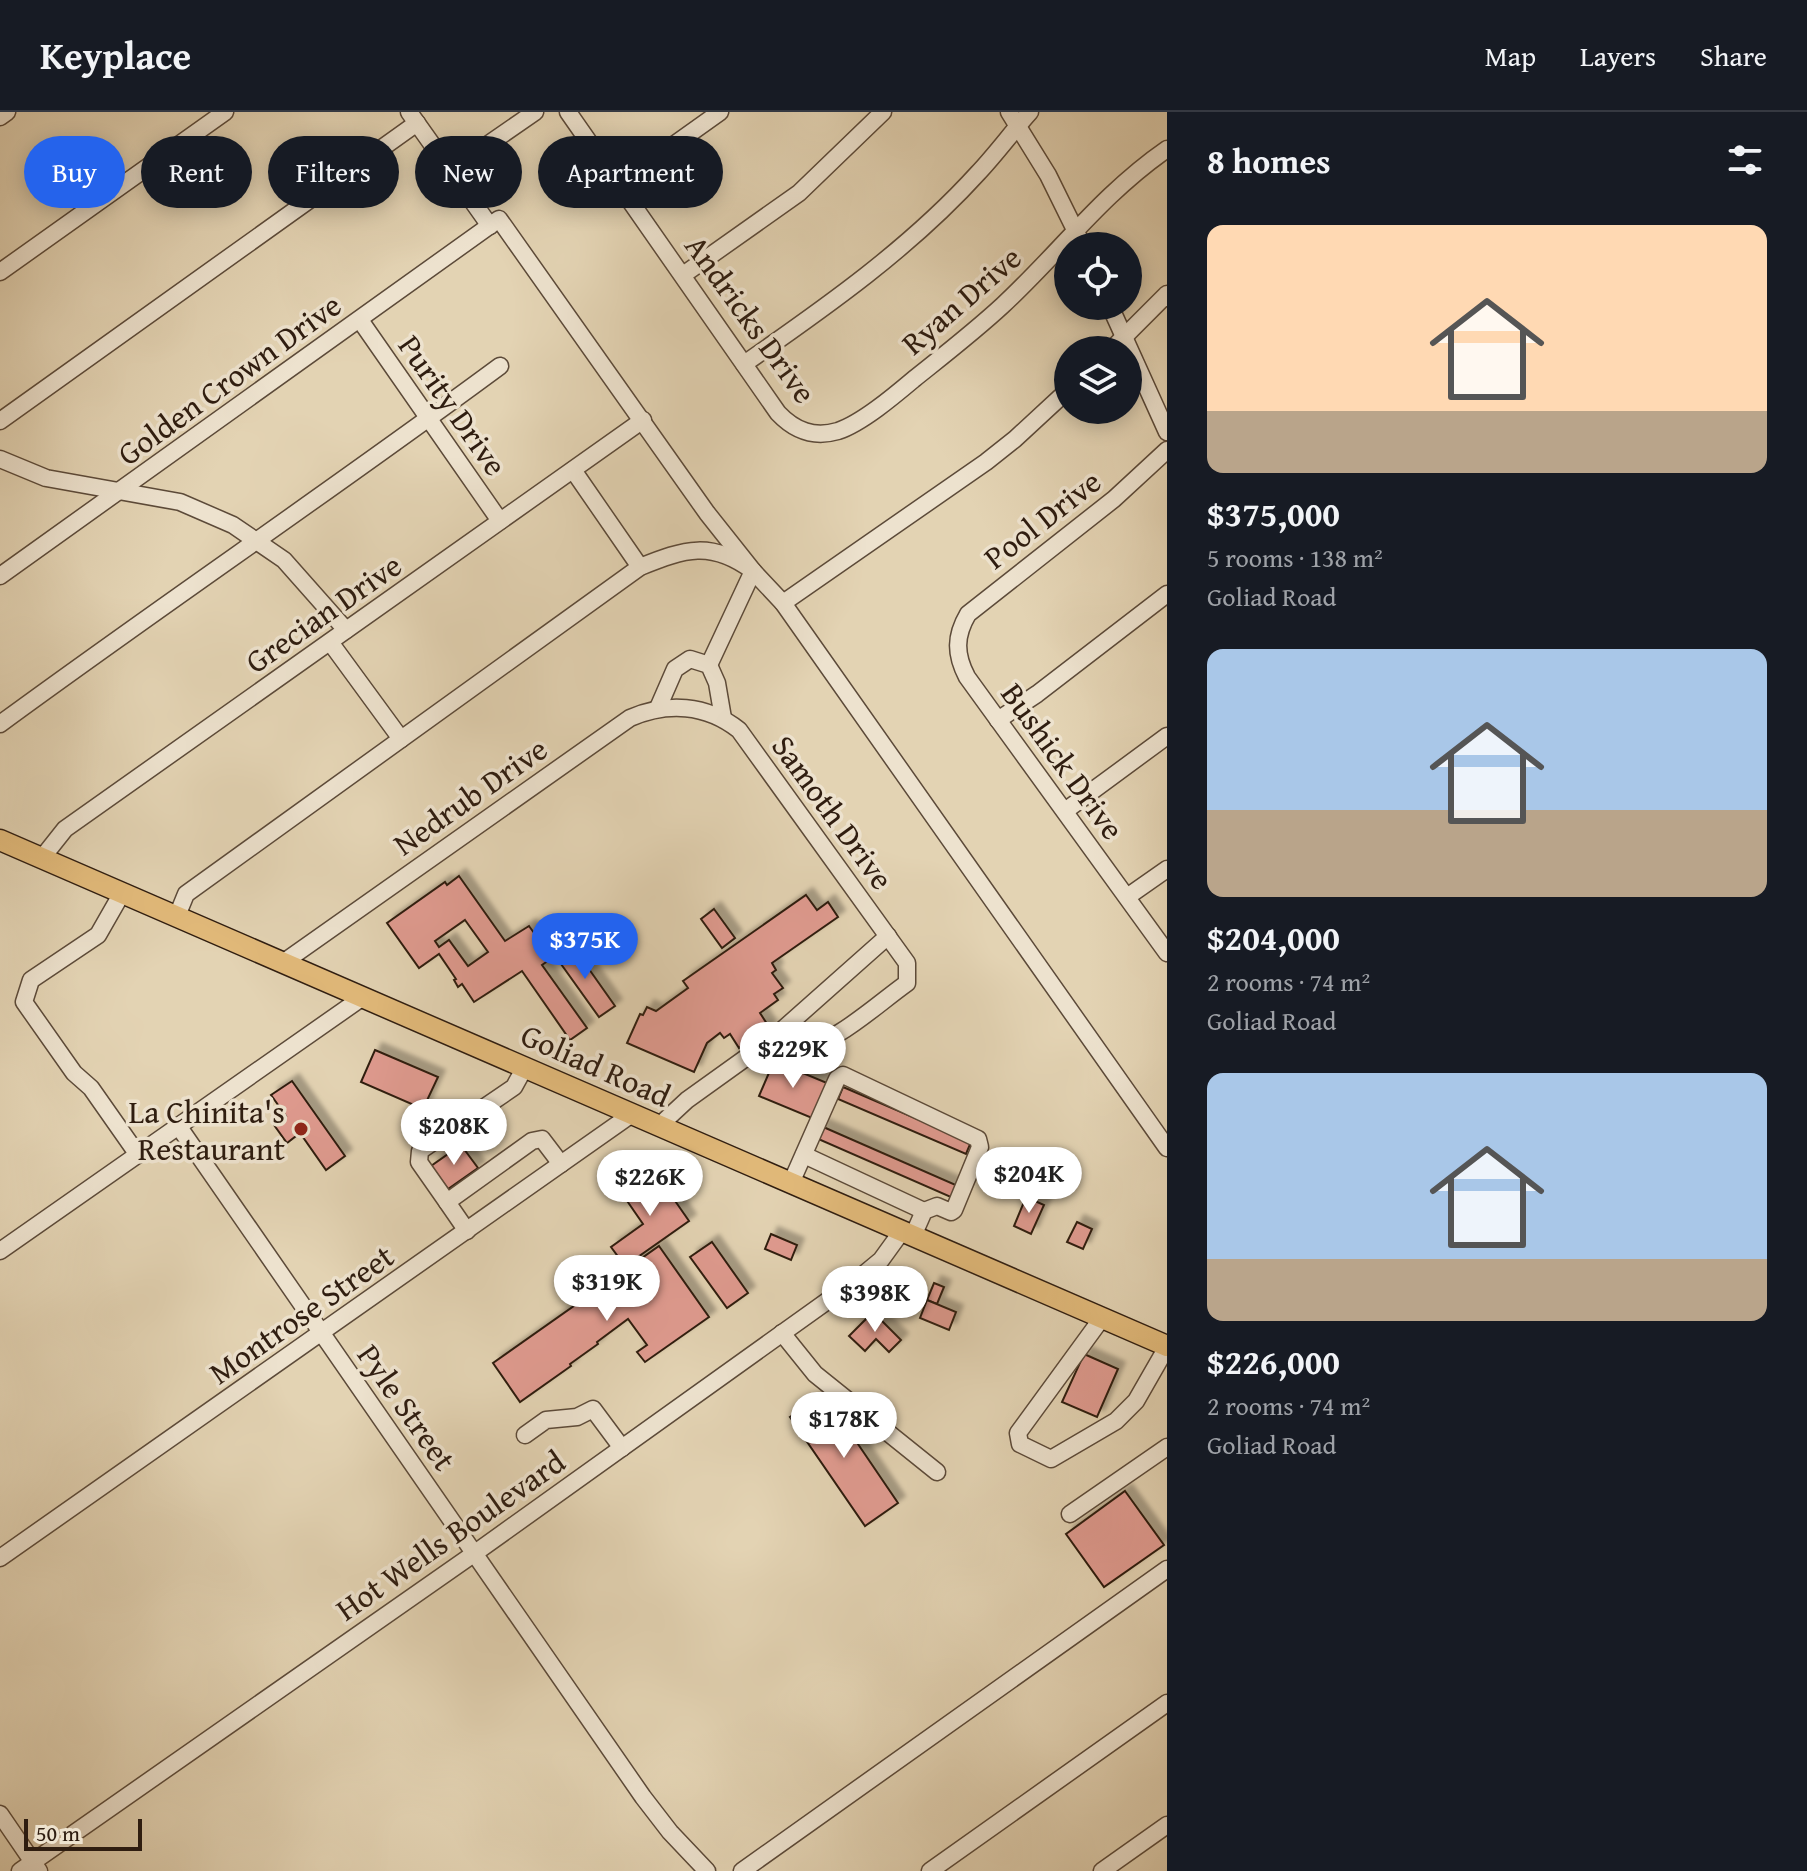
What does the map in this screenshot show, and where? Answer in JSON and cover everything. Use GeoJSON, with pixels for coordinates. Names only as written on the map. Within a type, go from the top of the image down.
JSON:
{"type":"FeatureCollection","features":[{"type":"Feature","properties":{"kind":"main road","name":"Goliad Road"},"geometry":{"type":"LineString","coordinates":[[0,840],[1167,1347]]}},
{"type":"Feature","properties":{"kind":"street"},"geometry":{"type":"LineString","coordinates":[[0,117],[7,112]]}},
{"type":"Feature","properties":{"kind":"street"},"geometry":{"type":"LineString","coordinates":[[0,272],[225,112]]}},
{"type":"Feature","properties":{"kind":"street"},"geometry":{"type":"LineString","coordinates":[[500,136],[535,112]]}},
{"type":"Feature","properties":{"kind":"street","name":"Andricks Drive"},"geometry":{"type":"LineString","coordinates":[[568,112],[585,136]]}},
{"type":"Feature","properties":{"kind":"street"},"geometry":{"type":"LineString","coordinates":[[686,136],[720,112]]}},
{"type":"Feature","properties":{"kind":"street"},"geometry":{"type":"LineString","coordinates":[[683,275],[799,193],[883,112]]}},
{"type":"Feature","properties":{"kind":"street"},"geometry":{"type":"LineString","coordinates":[[744,364],[836,301],[888,256],[977,175],[1013,119],[1030,112]]}},
{"type":"Feature","properties":{"kind":"street"},"geometry":{"type":"LineString","coordinates":[[0,421],[413,118],[426,136]]}},
{"type":"Feature","properties":{"kind":"street"},"geometry":{"type":"LineString","coordinates":[[1013,119],[1048,175],[1075,230]]}},
{"type":"Feature","properties":{"kind":"street","name":"Ryan Drive"},"geometry":{"type":"LineString","coordinates":[[812,433],[838,431],[903,388],[1003,305],[1116,188],[1167,149]]}},
{"type":"Feature","properties":{"kind":"street"},"geometry":{"type":"LineString","coordinates":[[482,208],[643,420],[707,513],[783,603],[1167,1148]]}},
{"type":"Feature","properties":{"kind":"street","name":"Andricks Drive"},"geometry":{"type":"LineString","coordinates":[[636,208],[789,424],[812,433]]}},
{"type":"Feature","properties":{"kind":"street","name":"Golden Crown Drive"},"geometry":{"type":"LineString","coordinates":[[0,576],[494,223]]}},
{"type":"Feature","properties":{"kind":"street"},"geometry":{"type":"LineString","coordinates":[[1125,336],[1167,294]]}},
{"type":"Feature","properties":{"kind":"street","name":"Purity Drive"},"geometry":{"type":"LineString","coordinates":[[360,320],[500,521]]}},
{"type":"Feature","properties":{"kind":"street"},"geometry":{"type":"LineString","coordinates":[[0,724],[500,366]]}},
{"type":"Feature","properties":{"kind":"street"},"geometry":{"type":"LineString","coordinates":[[1142,377],[1167,432]]}},
{"type":"Feature","properties":{"kind":"street"},"geometry":{"type":"LineString","coordinates":[[783,603],[986,462],[1054,403]]}},
{"type":"Feature","properties":{"kind":"street","name":"Grecian Drive"},"geometry":{"type":"LineString","coordinates":[[42,858],[65,829],[643,420]]}},
{"type":"Feature","properties":{"kind":"street","name":"Pool Drive"},"geometry":{"type":"LineString","coordinates":[[958,635],[968,614],[980,602],[1064,540],[1167,450]]}},
{"type":"Feature","properties":{"kind":"street"},"geometry":{"type":"LineString","coordinates":[[0,459],[46,478],[180,502],[220,518],[257,540],[302,577],[346,630]]}},
{"type":"Feature","properties":{"kind":"street"},"geometry":{"type":"LineString","coordinates":[[573,470],[640,567]]}},
{"type":"Feature","properties":{"kind":"street"},"geometry":{"type":"LineString","coordinates":[[177,916],[186,894],[640,567],[677,552],[704,550],[733,557],[753,571]]}},
{"type":"Feature","properties":{"kind":"street"},"geometry":{"type":"LineString","coordinates":[[709,665],[753,571]]}},
{"type":"Feature","properties":{"kind":"street"},"geometry":{"type":"LineString","coordinates":[[998,720],[1049,685],[1167,594]]}},
{"type":"Feature","properties":{"kind":"street","name":"Bushick Drive"},"geometry":{"type":"LineString","coordinates":[[958,635],[959,662],[967,677],[1167,953]]}},
{"type":"Feature","properties":{"kind":"street"},"geometry":{"type":"LineString","coordinates":[[330,642],[401,739]]}},
{"type":"Feature","properties":{"kind":"street"},"geometry":{"type":"LineString","coordinates":[[658,708],[675,669],[690,659],[709,665],[717,683],[723,718]]}},
{"type":"Feature","properties":{"kind":"street","name":"Nedrub Drive"},"geometry":{"type":"LineString","coordinates":[[284,962],[630,718],[658,708],[675,706],[700,711]]}},
{"type":"Feature","properties":{"kind":"street","name":"Samoth Drive"},"geometry":{"type":"LineString","coordinates":[[700,711],[723,718],[739,730],[907,963],[907,983],[845,1028],[809,1049],[790,1052],[772,1039]]}},
{"type":"Feature","properties":{"kind":"street"},"geometry":{"type":"LineString","coordinates":[[1065,811],[1167,736]]}},
{"type":"Feature","properties":{"kind":"street"},"geometry":{"type":"LineString","coordinates":[[1127,897],[1167,869]]}},
{"type":"Feature","properties":{"kind":"street"},"geometry":{"type":"LineString","coordinates":[[122,893],[98,935],[31,980],[24,1002],[138,1155]]}},
{"type":"Feature","properties":{"kind":"street"},"geometry":{"type":"LineString","coordinates":[[659,1126],[687,1100],[772,1039],[888,936]]}},
{"type":"Feature","properties":{"kind":"street"},"geometry":{"type":"LineString","coordinates":[[0,1251],[363,997]]}},
{"type":"Feature","properties":{"kind":"street"},"geometry":{"type":"LineString","coordinates":[[467,1231],[419,1162],[420,1151],[514,1087],[525,1067]]}},
{"type":"Feature","properties":{"kind":"street"},"geometry":{"type":"LineString","coordinates":[[791,1183],[837,1079],[843,1075],[978,1139],[980,1147],[951,1212],[937,1206],[924,1211],[804,1155]]}},
{"type":"Feature","properties":{"kind":"street","name":"Montrose Street"},"geometry":{"type":"LineString","coordinates":[[0,1558],[632,1114]]}},
{"type":"Feature","properties":{"kind":"street","name":"Pyle Street"},"geometry":{"type":"LineString","coordinates":[[179,1127],[643,1797],[670,1832],[707,1871]]}},
{"type":"Feature","properties":{"kind":"street"},"geometry":{"type":"LineString","coordinates":[[447,1202],[532,1141],[542,1139],[561,1164]]}},
{"type":"Feature","properties":{"kind":"street"},"geometry":{"type":"LineString","coordinates":[[824,1197],[835,1169]]}},
{"type":"Feature","properties":{"kind":"street"},"geometry":{"type":"LineString","coordinates":[[865,1215],[876,1189]]}},
{"type":"Feature","properties":{"kind":"street","name":"Hot Wells Boulevard"},"geometry":{"type":"LineString","coordinates":[[31,1868],[858,1279],[881,1260],[924,1211]]}},
{"type":"Feature","properties":{"kind":"street"},"geometry":{"type":"LineString","coordinates":[[1102,1318],[1018,1433],[1020,1444],[1051,1459],[1116,1421],[1136,1401],[1167,1347]]}},
{"type":"Feature","properties":{"kind":"street"},"geometry":{"type":"LineString","coordinates":[[782,1333],[815,1374],[937,1472]]}},
{"type":"Feature","properties":{"kind":"street"},"geometry":{"type":"LineString","coordinates":[[525,1435],[546,1420],[577,1417],[593,1409],[622,1448]]}},
{"type":"Feature","properties":{"kind":"street"},"geometry":{"type":"LineString","coordinates":[[1070,1514],[1167,1447]]}},
{"type":"Feature","properties":{"kind":"street"},"geometry":{"type":"LineString","coordinates":[[742,1871],[1167,1569]]}},
{"type":"Feature","properties":{"kind":"street"},"geometry":{"type":"LineString","coordinates":[[930,1871],[1167,1703]]}},
{"type":"Feature","properties":{"kind":"street"},"geometry":{"type":"LineString","coordinates":[[0,1814],[31,1868]]}},
{"type":"Feature","properties":{"kind":"street"},"geometry":{"type":"LineString","coordinates":[[1102,1871],[1167,1825]]}},
{"type":"Feature","properties":{"kind":"building"},"geometry":{"type":"Polygon","coordinates":[[[459,876],[505,941],[529,926],[552,958],[542,965],[587,1028],[570,1040],[522,971],[474,1002],[462,984],[458,987],[439,954],[419,968],[387,923],[445,882],[447,885],[459,876]],[[465,920],[435,941],[439,947],[449,940],[468,966],[488,952],[465,920]]]}},
{"type":"Feature","properties":{"kind":"building"},"geometry":{"type":"Polygon","coordinates":[[[806,895],[817,910],[828,902],[838,917],[772,963],[776,970],[772,973],[783,988],[774,994],[778,1000],[760,1013],[769,1027],[739,1048],[730,1034],[724,1038],[720,1033],[707,1043],[694,1072],[627,1043],[640,1014],[643,1015],[647,1007],[656,1011],[688,988],[683,981],[806,895]]]}},
{"type":"Feature","properties":{"kind":"building"},"geometry":{"type":"Polygon","coordinates":[[[714,909],[735,938],[722,948],[701,919],[714,909]]]}},
{"type":"Feature","properties":{"kind":"building"},"geometry":{"type":"Polygon","coordinates":[[[572,945],[615,1006],[599,1017],[556,957],[572,945]]]}},
{"type":"Feature","properties":{"kind":"building"},"geometry":{"type":"Polygon","coordinates":[[[375,1050],[438,1077],[423,1109],[361,1082],[375,1050]]]}},
{"type":"Feature","properties":{"kind":"building"},"geometry":{"type":"Polygon","coordinates":[[[774,1061],[827,1083],[812,1118],[759,1096],[774,1061]]]}},
{"type":"Feature","properties":{"kind":"building","name":"La Chinita's Restaurant"},"geometry":{"type":"Polygon","coordinates":[[[292,1081],[345,1156],[326,1170],[300,1133],[287,1143],[274,1125],[286,1116],[271,1095],[292,1081]]]}},
{"type":"Feature","properties":{"kind":"building"},"geometry":{"type":"Polygon","coordinates":[[[843,1087],[971,1142],[966,1154],[838,1099],[843,1087]]]}},
{"type":"Feature","properties":{"kind":"building"},"geometry":{"type":"Polygon","coordinates":[[[821,1126],[958,1186],[953,1198],[816,1138],[821,1126]]]}},
{"type":"Feature","properties":{"kind":"building"},"geometry":{"type":"Polygon","coordinates":[[[461,1145],[478,1168],[448,1189],[431,1166],[461,1145]]]}},
{"type":"Feature","properties":{"kind":"building"},"geometry":{"type":"Polygon","coordinates":[[[655,1172],[689,1221],[625,1266],[611,1247],[643,1224],[623,1195],[655,1172]]]}},
{"type":"Feature","properties":{"kind":"building"},"geometry":{"type":"Polygon","coordinates":[[[1026,1197],[1044,1205],[1031,1234],[1014,1226],[1026,1197]]]}},
{"type":"Feature","properties":{"kind":"building"},"geometry":{"type":"Polygon","coordinates":[[[1077,1222],[1092,1229],[1083,1249],[1067,1242],[1077,1222]]]}},
{"type":"Feature","properties":{"kind":"building"},"geometry":{"type":"Polygon","coordinates":[[[771,1234],[797,1245],[791,1260],[765,1249],[771,1234]]]}},
{"type":"Feature","properties":{"kind":"building"},"geometry":{"type":"Polygon","coordinates":[[[712,1242],[748,1293],[727,1308],[690,1257],[712,1242]]]}},
{"type":"Feature","properties":{"kind":"building"},"geometry":{"type":"Polygon","coordinates":[[[659,1246],[709,1317],[645,1362],[637,1352],[647,1345],[628,1319],[571,1366],[520,1402],[493,1363],[659,1246]]]}},
{"type":"Feature","properties":{"kind":"building"},"geometry":{"type":"Polygon","coordinates":[[[934,1283],[944,1287],[937,1304],[927,1300],[934,1283]]]}},
{"type":"Feature","properties":{"kind":"building"},"geometry":{"type":"Polygon","coordinates":[[[927,1300],[956,1312],[949,1330],[920,1318],[927,1300]]]}},
{"type":"Feature","properties":{"kind":"building"},"geometry":{"type":"Polygon","coordinates":[[[873,1312],[901,1340],[889,1352],[876,1339],[865,1351],[849,1336],[873,1312]]]}},
{"type":"Feature","properties":{"kind":"building"},"geometry":{"type":"Polygon","coordinates":[[[1084,1354],[1118,1369],[1097,1417],[1062,1402],[1084,1354]]]}},
{"type":"Feature","properties":{"kind":"building"},"geometry":{"type":"Polygon","coordinates":[[[824,1394],[898,1503],[865,1526],[790,1417],[824,1394]]]}},
{"type":"Feature","properties":{"kind":"building"},"geometry":{"type":"Polygon","coordinates":[[[1125,1491],[1164,1545],[1104,1587],[1066,1534],[1125,1491]]]}},
{"type":"Feature","properties":{"kind":"place","name":"La Chinita's Restaurant"},"geometry":{"type":"Point","coordinates":[301,1129]}}]}
